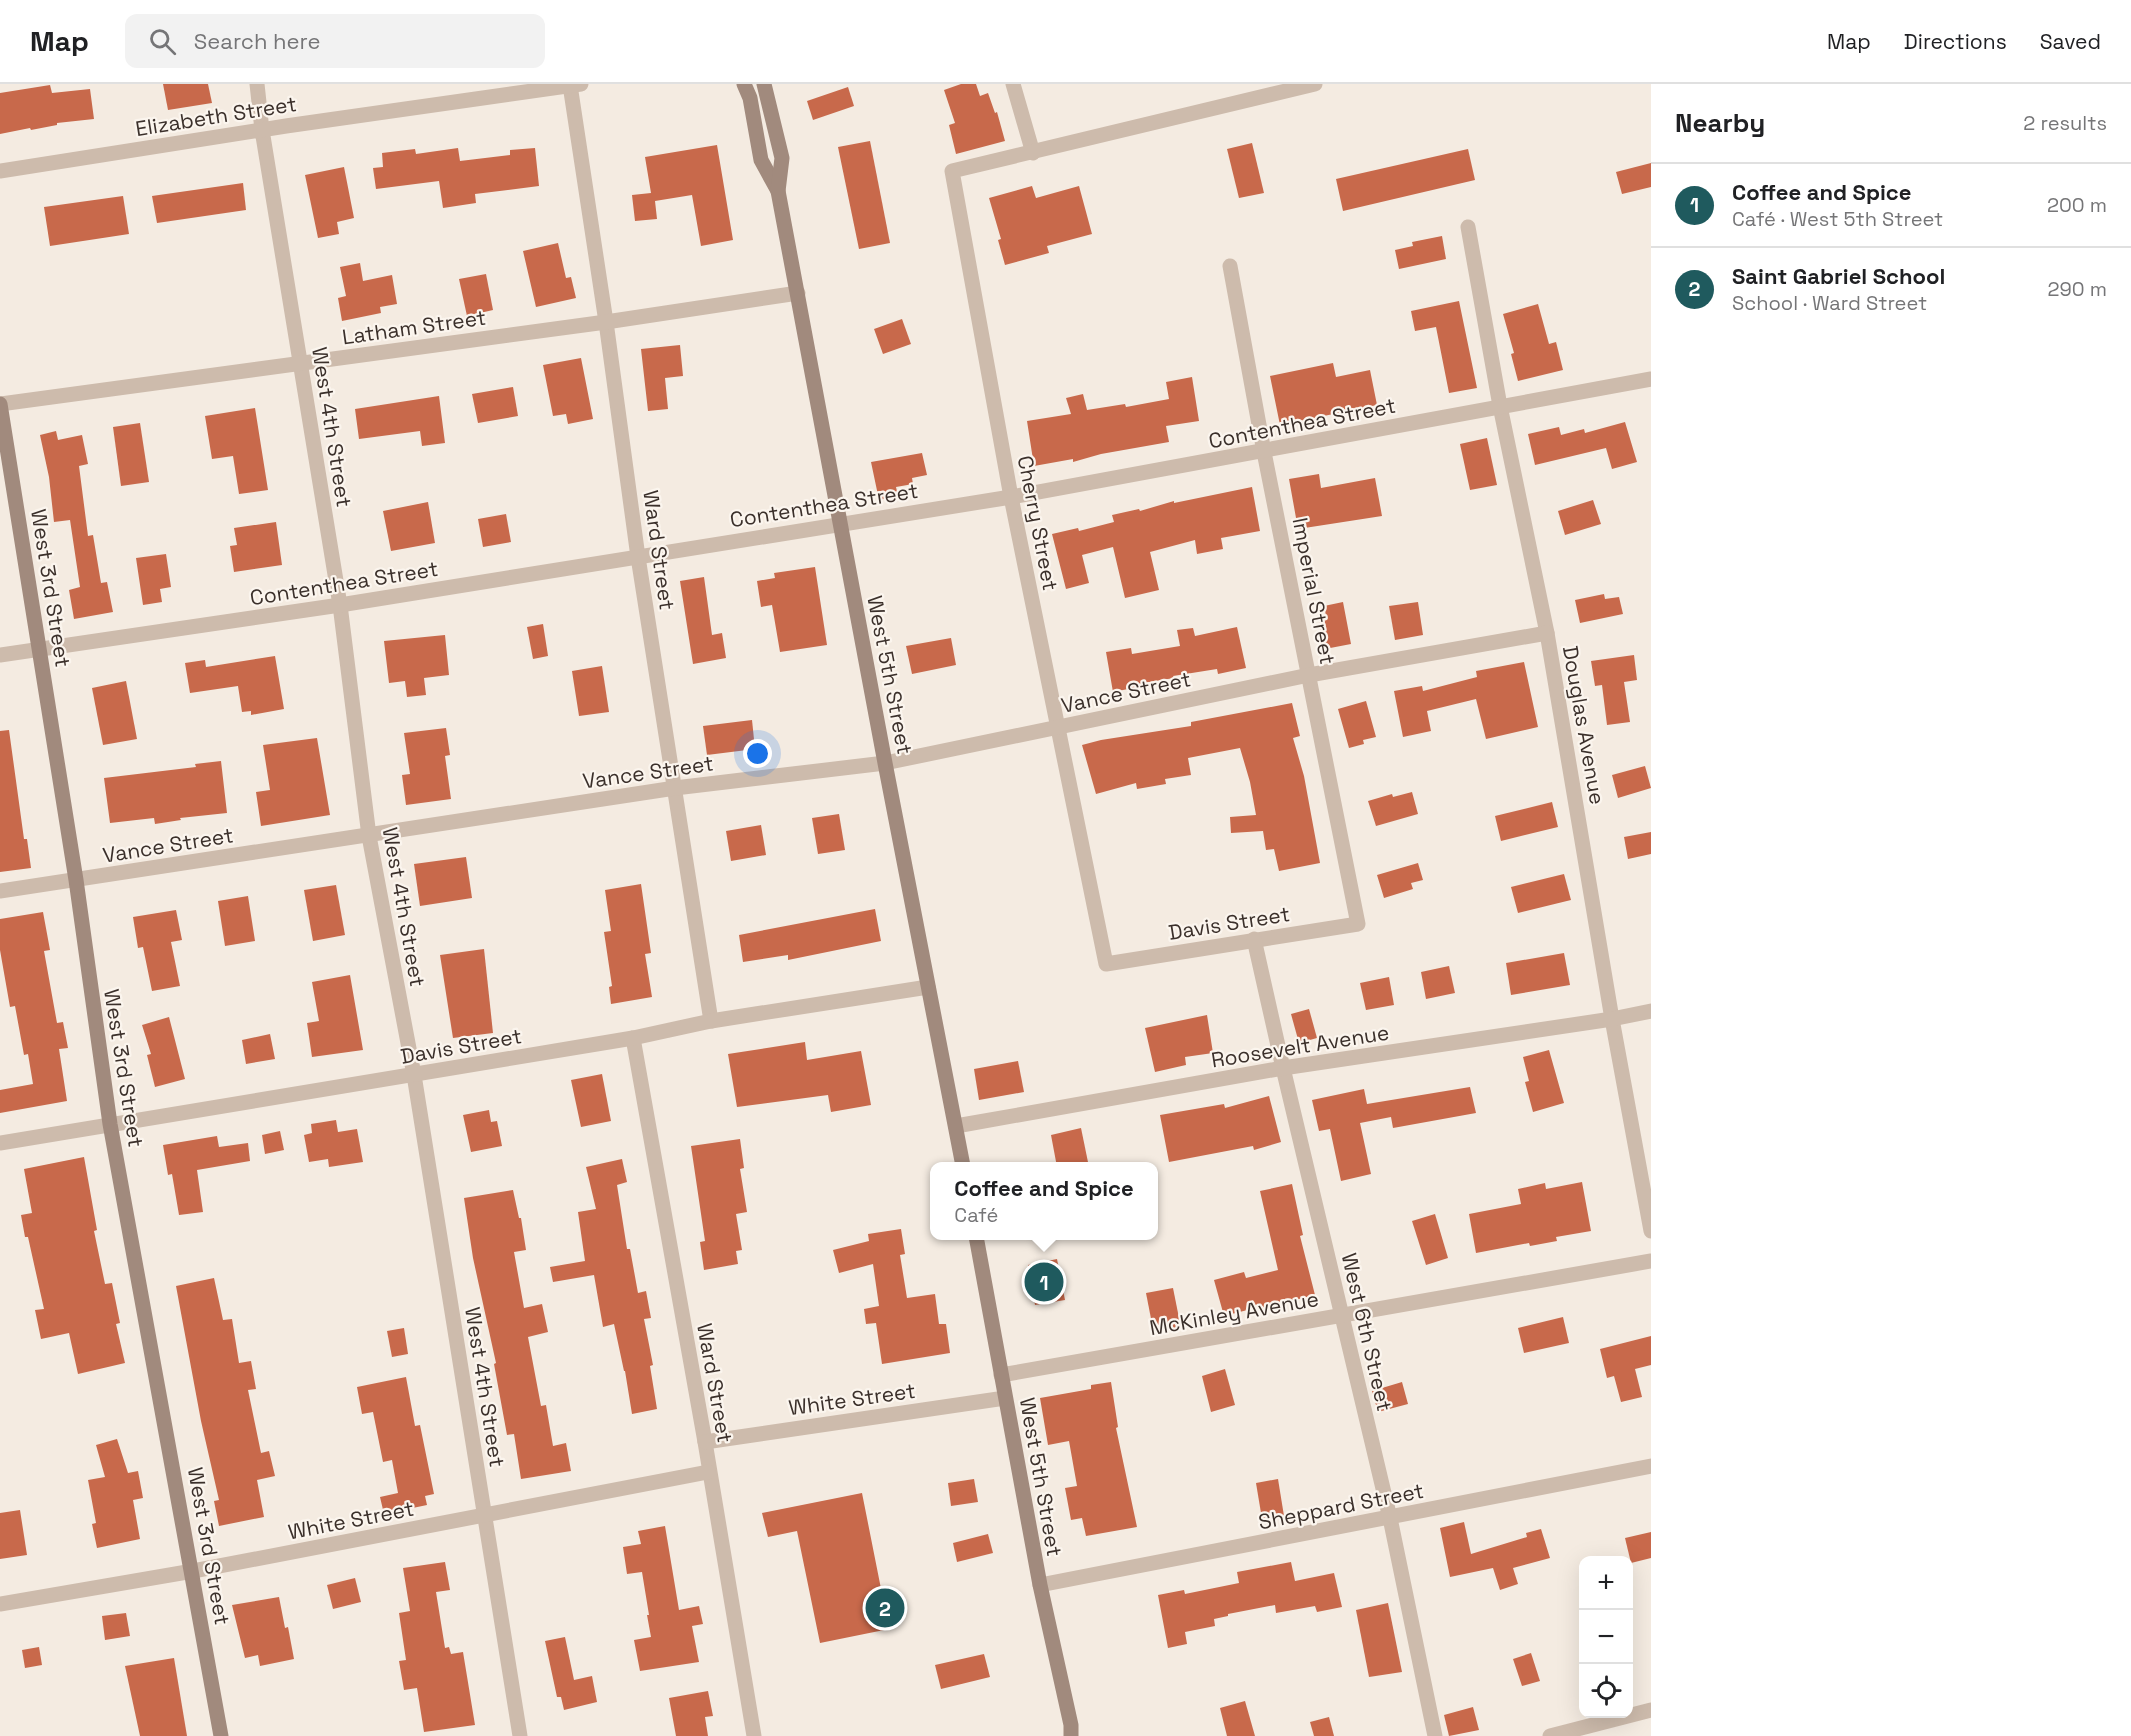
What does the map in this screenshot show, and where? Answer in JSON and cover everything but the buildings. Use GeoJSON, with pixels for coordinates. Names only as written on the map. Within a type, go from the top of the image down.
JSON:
{"type":"FeatureCollection","features":[{"type":"Feature","properties":{"kind":"main road","name":"West 5th Street"},"geometry":{"type":"LineString","coordinates":[[744,84],[750,98],[761,160],[778,191],[962,1162]]}},
{"type":"Feature","properties":{"kind":"main road","name":"West 5th Street"},"geometry":{"type":"LineString","coordinates":[[765,84],[782,158],[778,191]]}},
{"type":"Feature","properties":{"kind":"main road","name":"West 3rd Street"},"geometry":{"type":"LineString","coordinates":[[0,404],[76,880],[110,1124],[193,1571],[221,1736]]}},
{"type":"Feature","properties":{"kind":"main road","name":"West 5th Street"},"geometry":{"type":"LineString","coordinates":[[977,1240],[1040,1585],[1074,1732]]}},
{"type":"Feature","properties":{"kind":"street","name":"West 4th Street"},"geometry":{"type":"LineString","coordinates":[[257,84],[262,130],[340,605],[369,836],[414,1075],[520,1736]]}},
{"type":"Feature","properties":{"kind":"street"},"geometry":{"type":"LineString","coordinates":[[1013,84],[1033,153],[1258,91],[1316,84]]}},
{"type":"Feature","properties":{"kind":"street","name":"Elizabeth Street"},"geometry":{"type":"LineString","coordinates":[[0,171],[575,85]]}},
{"type":"Feature","properties":{"kind":"street","name":"Ward Street"},"geometry":{"type":"LineString","coordinates":[[575,85],[638,557],[711,1021]]}},
{"type":"Feature","properties":{"kind":"street","name":"Cherry Street"},"geometry":{"type":"LineString","coordinates":[[1033,153],[952,171],[1011,497],[1106,964]]}},
{"type":"Feature","properties":{"kind":"street","name":"Douglas Avenue"},"geometry":{"type":"LineString","coordinates":[[1468,227],[1500,406],[1547,633],[1612,1019],[1651,1231]]}},
{"type":"Feature","properties":{"kind":"street","name":"Imperial Street"},"geometry":{"type":"LineString","coordinates":[[1230,266],[1264,452],[1358,924]]}},
{"type":"Feature","properties":{"kind":"street","name":"Latham Street"},"geometry":{"type":"LineString","coordinates":[[0,404],[606,322],[798,292]]}},
{"type":"Feature","properties":{"kind":"street","name":"Contenthea Street"},"geometry":{"type":"LineString","coordinates":[[0,655],[340,605],[1011,497],[1651,379]]}},
{"type":"Feature","properties":{"kind":"street","name":"Vance Street"},"geometry":{"type":"LineString","coordinates":[[0,891],[675,788],[885,763],[1309,675],[1547,633]]}},
{"type":"Feature","properties":{"kind":"street","name":"Davis Street"},"geometry":{"type":"LineString","coordinates":[[1106,964],[1358,924]]}},
{"type":"Feature","properties":{"kind":"street","name":"West 6th Street"},"geometry":{"type":"LineString","coordinates":[[1254,939],[1390,1518],[1435,1736]]}},
{"type":"Feature","properties":{"kind":"street","name":"Davis Street"},"geometry":{"type":"LineString","coordinates":[[0,1143],[633,1038],[711,1021],[928,987]]}},
{"type":"Feature","properties":{"kind":"street","name":"Roosevelt Avenue"},"geometry":{"type":"LineString","coordinates":[[956,1126],[1283,1068],[1612,1019],[1651,1011]]}},
{"type":"Feature","properties":{"kind":"street","name":"Ward Street"},"geometry":{"type":"LineString","coordinates":[[633,1038],[705,1442],[708,1472],[754,1736]]}},
{"type":"Feature","properties":{"kind":"street","name":"McKinley Avenue"},"geometry":{"type":"LineString","coordinates":[[1001,1375],[1651,1261]]}},
{"type":"Feature","properties":{"kind":"street","name":"White Street"},"geometry":{"type":"LineString","coordinates":[[705,1442],[1005,1398]]}},
{"type":"Feature","properties":{"kind":"street","name":"Sheppard Street"},"geometry":{"type":"LineString","coordinates":[[1040,1585],[1651,1466]]}},
{"type":"Feature","properties":{"kind":"street","name":"White Street"},"geometry":{"type":"LineString","coordinates":[[0,1604],[193,1571],[708,1472]]}},
{"type":"Feature","properties":{"kind":"street"},"geometry":{"type":"LineString","coordinates":[[1550,1736],[1651,1710]]}},
{"type":"Feature","properties":{"kind":"place","name":"Coffee and Spice"},"geometry":{"type":"Point","coordinates":[1044,1282]}},
{"type":"Feature","properties":{"kind":"place","name":"Saint Gabriel School"},"geometry":{"type":"Point","coordinates":[885,1608]}}]}
